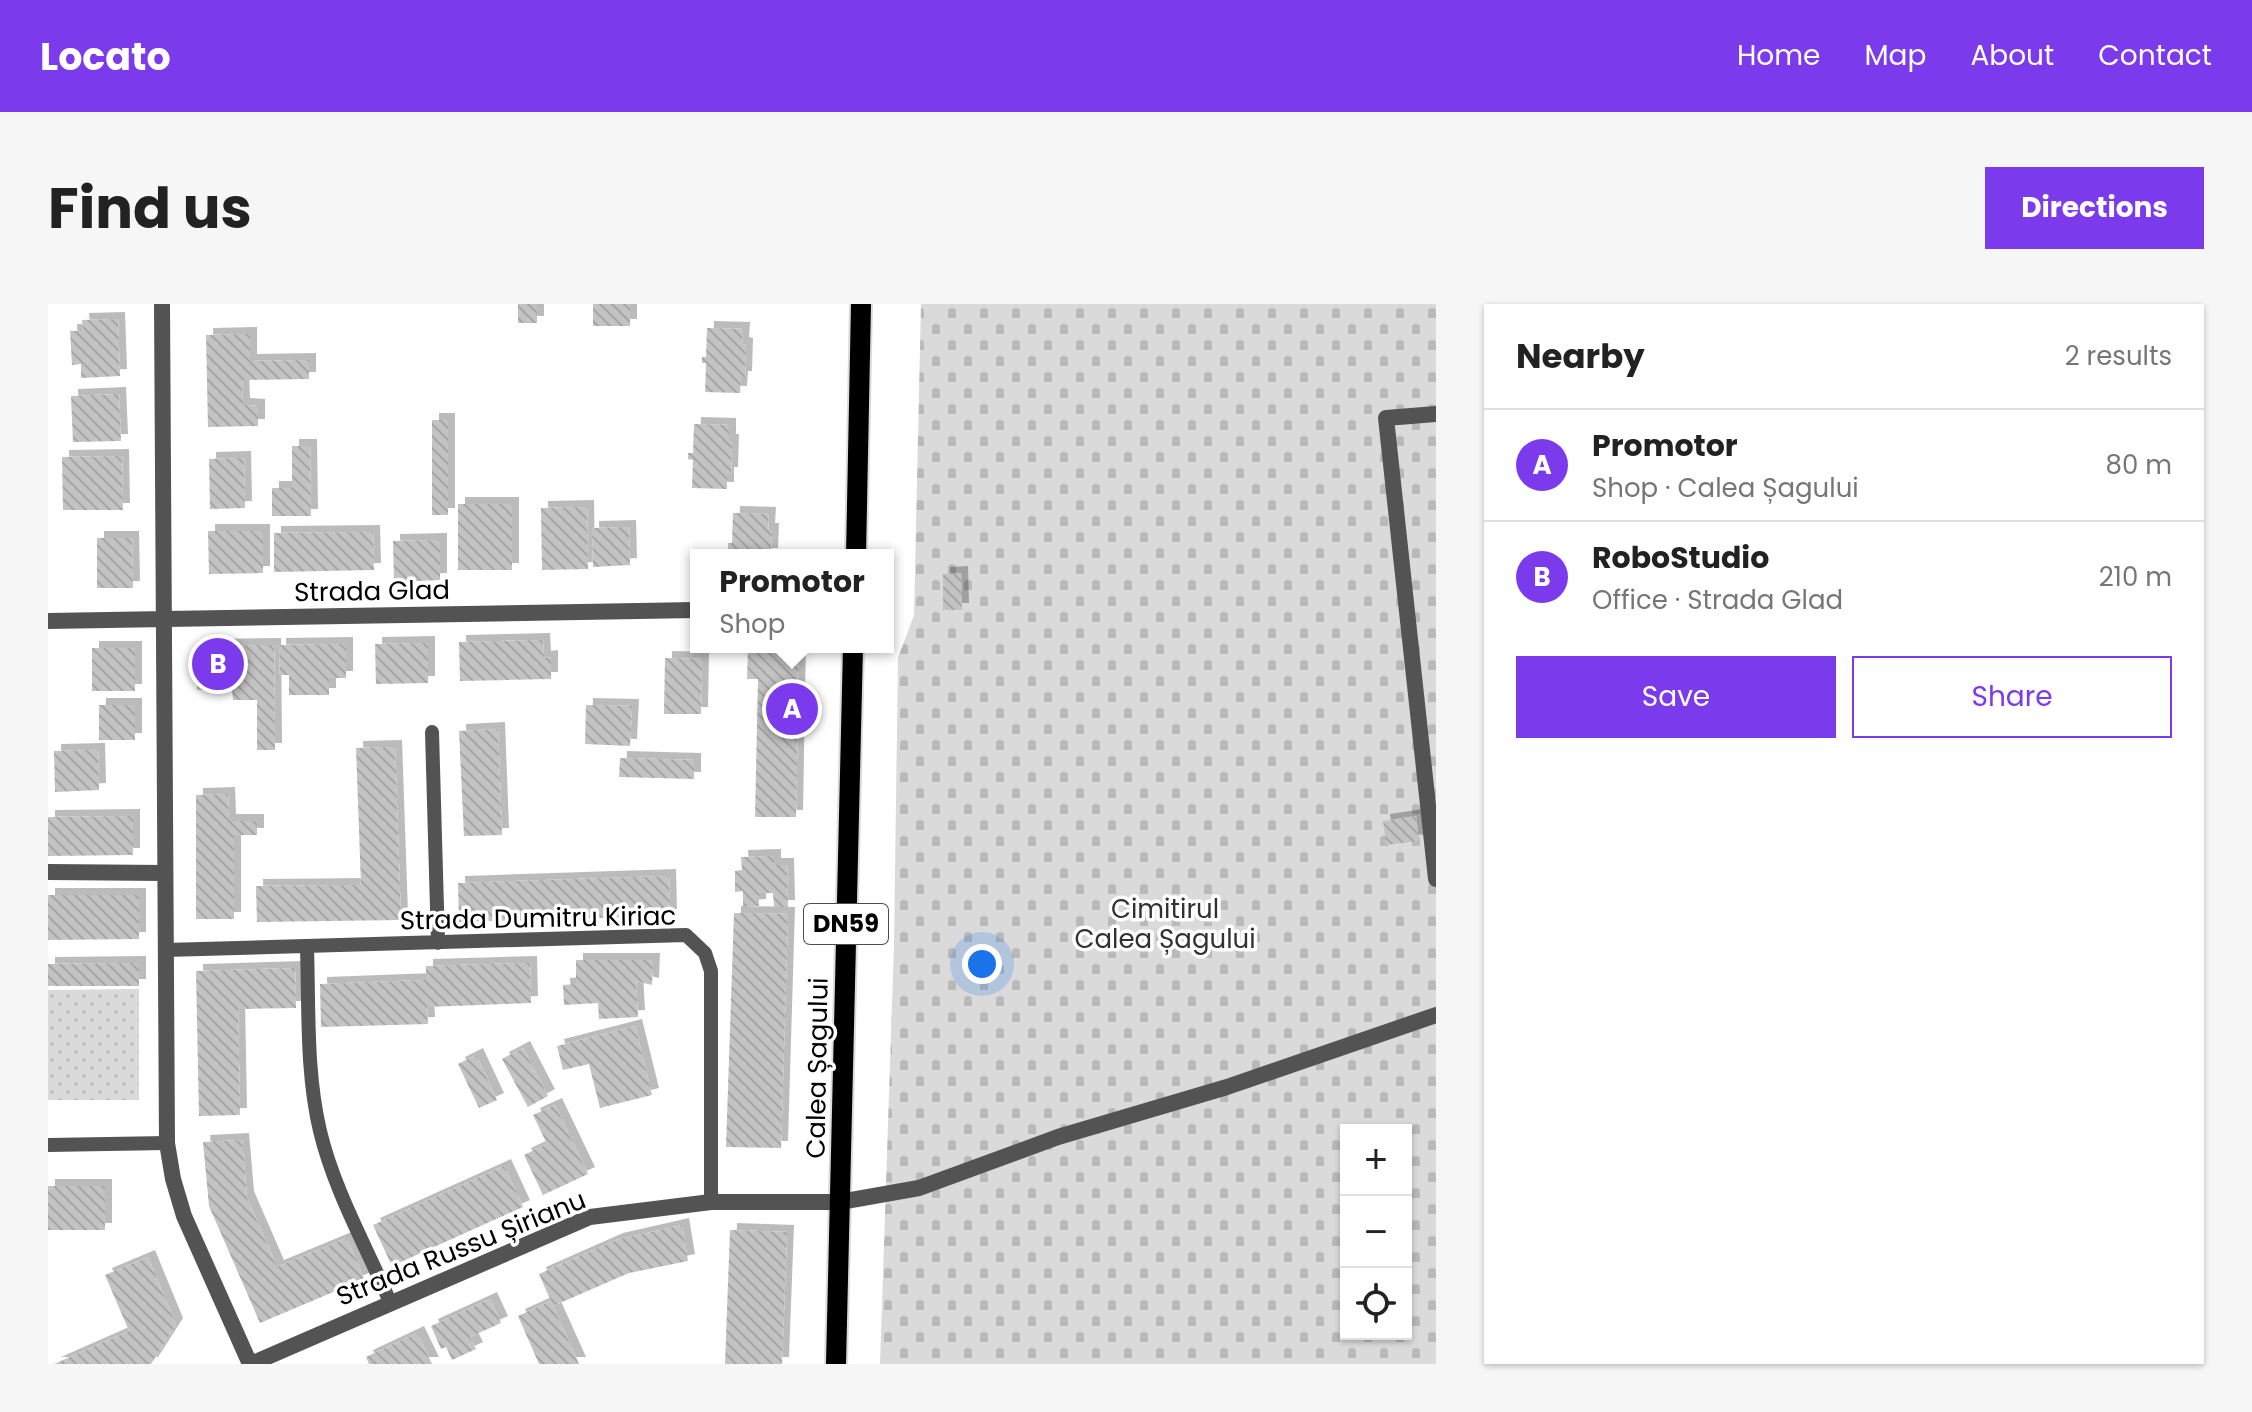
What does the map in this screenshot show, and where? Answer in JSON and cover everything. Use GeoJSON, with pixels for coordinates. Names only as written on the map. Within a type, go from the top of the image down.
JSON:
{"type":"FeatureCollection","features":[{"type":"Feature","properties":{"kind":"main road"},"geometry":{"type":"LineString","coordinates":[[856,549],[861,304]]}},
{"type":"Feature","properties":{"kind":"main road","name":"Calea Șagului"},"geometry":{"type":"LineString","coordinates":[[840,1202],[853,653]]}},
{"type":"Feature","properties":{"kind":"main road","name":"DN59"},"geometry":{"type":"LineString","coordinates":[[836,1364],[840,1202]]}},
{"type":"Feature","properties":{"kind":"street"},"geometry":{"type":"LineString","coordinates":[[162,304],[167,1143],[184,1216],[251,1364]]}},
{"type":"Feature","properties":{"kind":"street"},"geometry":{"type":"LineString","coordinates":[[1436,414],[1386,418],[1436,879]]}},
{"type":"Feature","properties":{"kind":"street","name":"Strada Glad"},"geometry":{"type":"LineString","coordinates":[[48,621],[690,610]]}},
{"type":"Feature","properties":{"kind":"street"},"geometry":{"type":"LineString","coordinates":[[48,872],[164,873]]}},
{"type":"Feature","properties":{"kind":"street","name":"Strada Russu Șirianu"},"geometry":{"type":"LineString","coordinates":[[251,1364],[590,1217],[711,1202],[840,1202],[919,1188],[1058,1137],[1227,1087],[1436,1015]]}},
{"type":"Feature","properties":{"kind":"lane"},"geometry":{"type":"LineString","coordinates":[[432,732],[438,943]]}},
{"type":"Feature","properties":{"kind":"lane","name":"Strada Dumitru Kiriac"},"geometry":{"type":"LineString","coordinates":[[165,950],[686,935],[705,953],[711,971],[711,1202]]}},
{"type":"Feature","properties":{"kind":"lane"},"geometry":{"type":"LineString","coordinates":[[307,948],[312,1083],[321,1134],[333,1170],[390,1302]]}},
{"type":"Feature","properties":{"kind":"lane"},"geometry":{"type":"LineString","coordinates":[[48,1145],[167,1143]]}},
{"type":"Feature","properties":{"kind":"green space","name":"Cimitirul Calea Șagului"},"geometry":{"type":"Polygon","coordinates":[[[921,304],[1436,304],[1436,1364],[880,1364],[894,945],[898,658],[914,615],[921,304]]]}},
{"type":"Feature","properties":{"kind":"green space"},"geometry":{"type":"Polygon","coordinates":[[[139,989],[139,1100],[48,1100],[48,990],[139,989]]]}},
{"type":"Feature","properties":{"kind":"building"},"geometry":{"type":"Polygon","coordinates":[[[518,304],[537,304],[537,323],[518,323],[518,304]]]}},
{"type":"Feature","properties":{"kind":"building"},"geometry":{"type":"Polygon","coordinates":[[[593,304],[630,304],[630,326],[593,326],[593,304]]]}},
{"type":"Feature","properties":{"kind":"building"},"geometry":{"type":"Polygon","coordinates":[[[118,319],[120,376],[81,378],[81,364],[72,365],[70,331],[83,331],[82,320],[118,319]]]}},
{"type":"Feature","properties":{"kind":"building"},"geometry":{"type":"Polygon","coordinates":[[[707,328],[743,329],[745,378],[741,378],[740,393],[705,392],[706,363],[702,363],[702,357],[706,357],[707,328]]]}},
{"type":"Feature","properties":{"kind":"building"},"geometry":{"type":"Polygon","coordinates":[[[250,334],[250,361],[309,360],[309,379],[242,380],[243,405],[258,406],[258,426],[208,427],[206,335],[250,334]]]}},
{"type":"Feature","properties":{"kind":"building"},"geometry":{"type":"Polygon","coordinates":[[[119,394],[121,441],[73,442],[71,396],[119,394]]]}},
{"type":"Feature","properties":{"kind":"building"},"geometry":{"type":"Polygon","coordinates":[[[432,420],[448,420],[448,515],[432,515],[432,420]]]}},
{"type":"Feature","properties":{"kind":"building"},"geometry":{"type":"Polygon","coordinates":[[[694,424],[729,425],[731,474],[727,474],[727,489],[692,488],[693,460],[688,459],[688,453],[693,453],[694,424]]]}},
{"type":"Feature","properties":{"kind":"building"},"geometry":{"type":"Polygon","coordinates":[[[292,446],[310,446],[311,516],[272,516],[272,488],[292,488],[292,446]]]}},
{"type":"Feature","properties":{"kind":"building"},"geometry":{"type":"Polygon","coordinates":[[[122,456],[123,510],[63,510],[62,457],[122,456]]]}},
{"type":"Feature","properties":{"kind":"building"},"geometry":{"type":"Polygon","coordinates":[[[244,458],[245,508],[210,509],[209,459],[244,458]]]}},
{"type":"Feature","properties":{"kind":"building"},"geometry":{"type":"Polygon","coordinates":[[[458,504],[512,504],[512,570],[458,570],[458,504]]]}},
{"type":"Feature","properties":{"kind":"building"},"geometry":{"type":"Polygon","coordinates":[[[587,507],[588,569],[542,570],[541,508],[587,507]]]}},
{"type":"Feature","properties":{"kind":"building"},"geometry":{"type":"Polygon","coordinates":[[[733,513],[769,514],[771,549],[728,549],[728,543],[732,543],[733,513]]]}},
{"type":"Feature","properties":{"kind":"building"},"geometry":{"type":"Polygon","coordinates":[[[629,527],[630,565],[593,567],[592,528],[629,527]]]}},
{"type":"Feature","properties":{"kind":"building"},"geometry":{"type":"Polygon","coordinates":[[[208,531],[263,531],[263,573],[209,574],[208,531]]]}},
{"type":"Feature","properties":{"kind":"building"},"geometry":{"type":"Polygon","coordinates":[[[373,532],[374,570],[274,572],[274,533],[373,532]]]}},
{"type":"Feature","properties":{"kind":"building"},"geometry":{"type":"Polygon","coordinates":[[[97,538],[132,538],[133,588],[97,588],[97,538]]]}},
{"type":"Feature","properties":{"kind":"building"},"geometry":{"type":"Polygon","coordinates":[[[440,540],[440,580],[394,582],[393,541],[440,540]]]}},
{"type":"Feature","properties":{"kind":"building"},"geometry":{"type":"Polygon","coordinates":[[[961,573],[962,610],[943,610],[943,574],[961,573]]]}},
{"type":"Feature","properties":{"kind":"building"},"geometry":{"type":"Polygon","coordinates":[[[543,640],[544,658],[551,657],[551,679],[460,681],[459,642],[543,640]]]}},
{"type":"Feature","properties":{"kind":"building"},"geometry":{"type":"Polygon","coordinates":[[[428,643],[428,683],[376,684],[375,644],[428,643]]]}},
{"type":"Feature","properties":{"kind":"building"},"geometry":{"type":"Polygon","coordinates":[[[346,644],[346,678],[329,678],[329,695],[289,695],[289,675],[280,675],[279,645],[346,644]]]}},
{"type":"Feature","properties":{"kind":"building"},"geometry":{"type":"Polygon","coordinates":[[[274,645],[275,750],[257,750],[257,700],[233,700],[232,690],[197,690],[197,646],[274,645]]]}},
{"type":"Feature","properties":{"kind":"building"},"geometry":{"type":"Polygon","coordinates":[[[92,648],[135,648],[135,691],[92,691],[92,648]]]}},
{"type":"Feature","properties":{"kind":"building"},"geometry":{"type":"Polygon","coordinates":[[[748,653],[799,653],[796,817],[755,817],[758,679],[747,679],[748,653]]]}},
{"type":"Feature","properties":{"kind":"building"},"geometry":{"type":"Polygon","coordinates":[[[665,658],[702,659],[701,714],[664,714],[665,658]]]}},
{"type":"Feature","properties":{"kind":"building"},"geometry":{"type":"Polygon","coordinates":[[[99,705],[135,705],[135,740],[99,740],[99,705]]]}},
{"type":"Feature","properties":{"kind":"building"},"geometry":{"type":"Polygon","coordinates":[[[586,705],[632,706],[630,746],[585,744],[586,705]]]}},
{"type":"Feature","properties":{"kind":"building"},"geometry":{"type":"Polygon","coordinates":[[[498,729],[502,835],[464,836],[459,731],[498,729]]]}},
{"type":"Feature","properties":{"kind":"building"},"geometry":{"type":"Polygon","coordinates":[[[395,747],[401,920],[257,922],[256,886],[361,885],[356,748],[395,747]]]}},
{"type":"Feature","properties":{"kind":"building"},"geometry":{"type":"Polygon","coordinates":[[[98,750],[99,790],[55,792],[54,751],[98,750]]]}},
{"type":"Feature","properties":{"kind":"building"},"geometry":{"type":"Polygon","coordinates":[[[620,758],[694,760],[694,779],[619,777],[620,758]]]}},
{"type":"Feature","properties":{"kind":"building"},"geometry":{"type":"Polygon","coordinates":[[[228,794],[229,821],[257,821],[257,835],[234,835],[234,919],[196,919],[196,795],[228,794]]]}},
{"type":"Feature","properties":{"kind":"building"},"geometry":{"type":"Polygon","coordinates":[[[133,816],[133,855],[48,856],[48,817],[133,816]]]}},
{"type":"Feature","properties":{"kind":"building"},"geometry":{"type":"Polygon","coordinates":[[[1416,816],[1419,841],[1386,845],[1383,821],[1416,816]]]}},
{"type":"Feature","properties":{"kind":"building"},"geometry":{"type":"Polygon","coordinates":[[[774,856],[774,865],[787,865],[788,907],[774,907],[773,893],[759,893],[759,906],[743,907],[743,891],[735,892],[735,871],[742,870],[741,857],[774,856]]]}},
{"type":"Feature","properties":{"kind":"building"},"geometry":{"type":"Polygon","coordinates":[[[669,876],[670,916],[459,922],[458,883],[669,876]]]}},
{"type":"Feature","properties":{"kind":"building"},"geometry":{"type":"Polygon","coordinates":[[[48,895],[139,895],[139,939],[48,940],[48,895]]]}},
{"type":"Feature","properties":{"kind":"building"},"geometry":{"type":"Polygon","coordinates":[[[734,913],[788,914],[781,1148],[726,1147],[734,913]]]}},
{"type":"Feature","properties":{"kind":"building"},"geometry":{"type":"Polygon","coordinates":[[[576,960],[653,960],[652,985],[636,981],[638,1017],[599,1019],[598,1003],[564,1005],[563,985],[576,984],[576,960]]]}},
{"type":"Feature","properties":{"kind":"building"},"geometry":{"type":"Polygon","coordinates":[[[139,963],[139,986],[48,986],[48,964],[139,963]]]}},
{"type":"Feature","properties":{"kind":"building"},"geometry":{"type":"Polygon","coordinates":[[[530,963],[531,1003],[427,1007],[428,1024],[321,1027],[320,984],[426,980],[426,966],[530,963]]]}},
{"type":"Feature","properties":{"kind":"building"},"geometry":{"type":"Polygon","coordinates":[[[295,968],[296,1008],[238,1009],[240,1115],[199,1116],[196,971],[295,968]]]}},
{"type":"Feature","properties":{"kind":"building"},"geometry":{"type":"Polygon","coordinates":[[[635,1026],[652,1095],[600,1108],[589,1064],[563,1070],[557,1046],[635,1026]]]}},
{"type":"Feature","properties":{"kind":"building"},"geometry":{"type":"Polygon","coordinates":[[[523,1048],[548,1096],[528,1107],[502,1059],[523,1048]]]}},
{"type":"Feature","properties":{"kind":"building"},"geometry":{"type":"Polygon","coordinates":[[[476,1055],[497,1100],[479,1108],[458,1064],[476,1055]]]}},
{"type":"Feature","properties":{"kind":"building"},"geometry":{"type":"Polygon","coordinates":[[[555,1105],[588,1174],[543,1195],[524,1155],[547,1144],[533,1115],[555,1105]]]}},
{"type":"Feature","properties":{"kind":"building"},"geometry":{"type":"Polygon","coordinates":[[[242,1140],[247,1198],[277,1267],[347,1238],[364,1279],[260,1323],[209,1206],[203,1142],[242,1140]]]}},
{"type":"Feature","properties":{"kind":"building"},"geometry":{"type":"Polygon","coordinates":[[[504,1166],[523,1207],[392,1266],[373,1225],[504,1166]]]}},
{"type":"Feature","properties":{"kind":"building"},"geometry":{"type":"Polygon","coordinates":[[[48,1186],[105,1186],[105,1230],[48,1230],[48,1186]]]}},
{"type":"Feature","properties":{"kind":"building"},"geometry":{"type":"Polygon","coordinates":[[[682,1225],[688,1261],[629,1273],[553,1306],[579,1364],[539,1364],[518,1316],[551,1301],[539,1274],[616,1240],[682,1225]]]}},
{"type":"Feature","properties":{"kind":"building"},"geometry":{"type":"Polygon","coordinates":[[[730,1230],[787,1232],[782,1364],[725,1364],[730,1230]]]}},
{"type":"Feature","properties":{"kind":"building"},"geometry":{"type":"Polygon","coordinates":[[[148,1257],[176,1325],[151,1364],[54,1364],[129,1331],[105,1275],[148,1257]]]}},
{"type":"Feature","properties":{"kind":"building"},"geometry":{"type":"Polygon","coordinates":[[[490,1299],[501,1323],[470,1337],[476,1349],[452,1360],[446,1347],[441,1349],[431,1326],[490,1299]]]}},
{"type":"Feature","properties":{"kind":"building"},"geometry":{"type":"Polygon","coordinates":[[[417,1333],[432,1364],[369,1364],[366,1357],[417,1333]]]}},
{"type":"Feature","properties":{"kind":"place","name":"RoboStudio"},"geometry":{"type":"Point","coordinates":[218,664]}},
{"type":"Feature","properties":{"kind":"place","name":"Promotor"},"geometry":{"type":"Point","coordinates":[792,709]}}]}
